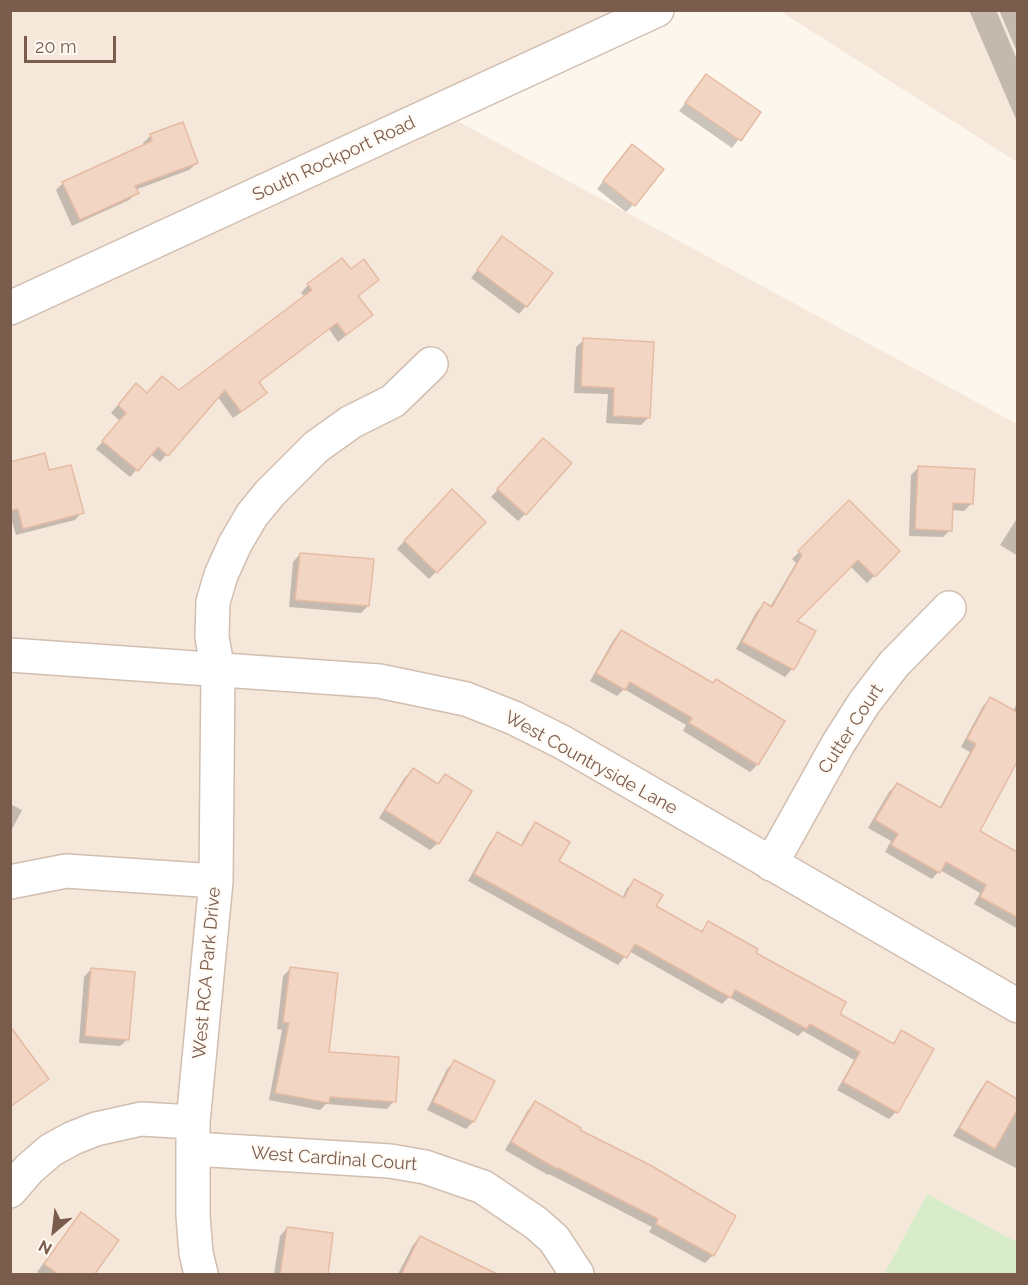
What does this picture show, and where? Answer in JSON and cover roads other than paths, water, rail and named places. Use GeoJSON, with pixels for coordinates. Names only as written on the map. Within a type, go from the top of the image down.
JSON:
{"type":"FeatureCollection","features":[{"type":"Feature","properties":{"kind":"street","name":"South Rockport Road"},"geometry":{"type":"LineString","coordinates":[[10,308],[657,10]]}},
{"type":"Feature","properties":{"kind":"street","name":"West RCA Park Drive"},"geometry":{"type":"LineString","coordinates":[[201,1275],[196,1253],[193,1216],[194,1136],[216,881],[218,671],[212,637],[213,602],[221,575],[252,515],[292,469],[316,447],[351,422],[393,401],[431,364]]}},
{"type":"Feature","properties":{"kind":"street","name":"Cutter Court"},"geometry":{"type":"LineString","coordinates":[[771,864],[838,744],[864,703],[894,664],[949,608]]}},
{"type":"Feature","properties":{"kind":"street","name":"West Countryside Lane"},"geometry":{"type":"LineString","coordinates":[[10,655],[379,681],[466,699],[514,718],[562,742],[1017,1006]]}},
{"type":"Feature","properties":{"kind":"street"},"geometry":{"type":"LineString","coordinates":[[10,882],[66,871],[216,881]]}},
{"type":"Feature","properties":{"kind":"street","name":"West Cardinal Court"},"geometry":{"type":"LineString","coordinates":[[10,1191],[29,1169],[51,1150],[96,1129],[141,1119],[194,1136],[425,1167],[483,1188],[527,1216],[554,1239],[577,1275]]}}]}
